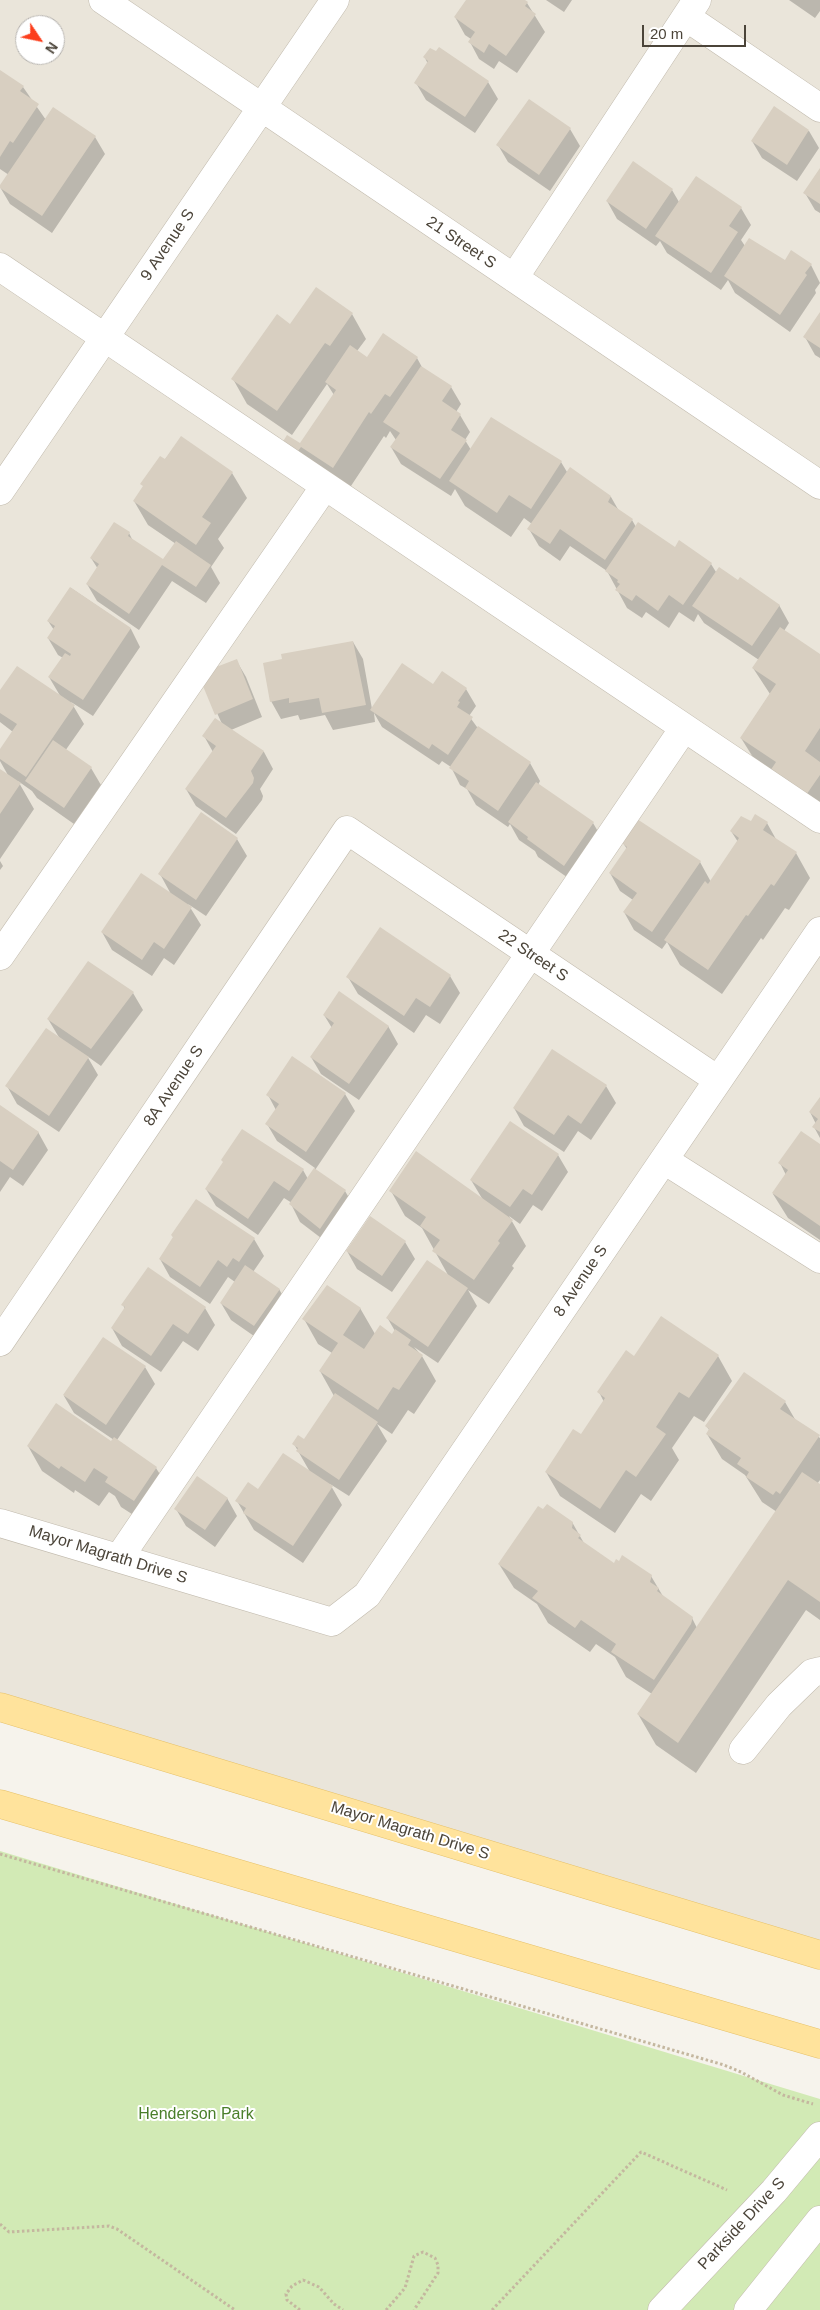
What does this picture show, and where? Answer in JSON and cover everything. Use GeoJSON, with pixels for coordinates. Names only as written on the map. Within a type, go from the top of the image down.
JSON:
{"type":"FeatureCollection","features":[{"type":"Feature","properties":{"kind":"main road","name":"Mayor Magrath Drive S"},"geometry":{"type":"LineString","coordinates":[[0,1707],[820,1955]]}},
{"type":"Feature","properties":{"kind":"main road"},"geometry":{"type":"LineString","coordinates":[[0,1804],[820,2044]]}},
{"type":"Feature","properties":{"kind":"street","name":"21 Street S"},"geometry":{"type":"LineString","coordinates":[[103,0],[820,485]]}},
{"type":"Feature","properties":{"kind":"street","name":"9 Avenue S"},"geometry":{"type":"LineString","coordinates":[[0,491],[335,0]]}},
{"type":"Feature","properties":{"kind":"street"},"geometry":{"type":"LineString","coordinates":[[514,278],[692,8],[820,108]]}},
{"type":"Feature","properties":{"kind":"street"},"geometry":{"type":"LineString","coordinates":[[0,267],[820,819]]}},
{"type":"Feature","properties":{"kind":"street"},"geometry":{"type":"LineString","coordinates":[[0,956],[324,486]]}},
{"type":"Feature","properties":{"kind":"street"},"geometry":{"type":"LineString","coordinates":[[119,1558],[684,728]]}},
{"type":"Feature","properties":{"kind":"street","name":"22 Street S"},"geometry":{"type":"LineString","coordinates":[[348,830],[718,1080]]}},
{"type":"Feature","properties":{"kind":"street","name":"8A Avenue S"},"geometry":{"type":"LineString","coordinates":[[0,1342],[348,830]]}},
{"type":"Feature","properties":{"kind":"street","name":"8 Avenue S"},"geometry":{"type":"LineString","coordinates":[[332,1622],[367,1595],[820,931]]}},
{"type":"Feature","properties":{"kind":"street"},"geometry":{"type":"LineString","coordinates":[[664,1160],[820,1259]]}},
{"type":"Feature","properties":{"kind":"street","name":"Mayor Magrath Drive S"},"geometry":{"type":"LineString","coordinates":[[0,1523],[332,1622]]}},
{"type":"Feature","properties":{"kind":"street"},"geometry":{"type":"LineString","coordinates":[[743,1750],[779,1705],[812,1673],[820,1671]]}},
{"type":"Feature","properties":{"kind":"street","name":"Parkside Drive S"},"geometry":{"type":"LineString","coordinates":[[662,2310],[774,2191],[820,2136]]}},
{"type":"Feature","properties":{"kind":"street"},"geometry":{"type":"LineString","coordinates":[[748,2310],[820,2220]]}},
{"type":"Feature","properties":{"kind":"path"},"geometry":{"type":"LineString","coordinates":[[0,1854],[724,2065],[783,2095],[820,2106]]}},
{"type":"Feature","properties":{"kind":"path"},"geometry":{"type":"LineString","coordinates":[[492,2310],[642,2152],[727,2190]]}},
{"type":"Feature","properties":{"kind":"path"},"geometry":{"type":"LineString","coordinates":[[0,2224],[9,2232],[109,2226],[117,2229],[236,2310]]}},
{"type":"Feature","properties":{"kind":"path"},"geometry":{"type":"LineString","coordinates":[[386,2310],[405,2288],[414,2256],[424,2252],[435,2258],[438,2265],[438,2273],[414,2310]]}},
{"type":"Feature","properties":{"kind":"path"},"geometry":{"type":"LineString","coordinates":[[300,2310],[288,2300],[286,2294],[292,2286],[303,2280],[319,2288],[334,2304],[343,2310]]}},
{"type":"Feature","properties":{"kind":"shaded area"},"geometry":{"type":"Polygon","coordinates":[[[0,0],[820,0],[820,1955],[0,1707],[0,0]]]}},
{"type":"Feature","properties":{"kind":"green space","name":"Henderson Park"},"geometry":{"type":"Polygon","coordinates":[[[0,1851],[820,2099],[820,2310],[0,2310],[0,1851]]]}},
{"type":"Feature","properties":{"kind":"building"},"geometry":{"type":"Polygon","coordinates":[[[466,0],[525,0],[528,2],[525,6],[536,14],[506,56],[489,44],[484,53],[468,42],[475,32],[454,17],[466,0]]]}},
{"type":"Feature","properties":{"kind":"building"},"geometry":{"type":"Polygon","coordinates":[[[439,47],[489,81],[465,117],[414,83],[428,61],[423,57],[430,48],[436,51],[439,47]]]}},
{"type":"Feature","properties":{"kind":"building"},"geometry":{"type":"Polygon","coordinates":[[[0,70],[24,86],[20,91],[39,104],[13,143],[10,141],[0,157],[0,70]]]}},
{"type":"Feature","properties":{"kind":"building"},"geometry":{"type":"Polygon","coordinates":[[[529,99],[571,128],[539,175],[496,145],[529,99]]]}},
{"type":"Feature","properties":{"kind":"building"},"geometry":{"type":"Polygon","coordinates":[[[774,106],[809,130],[787,165],[751,141],[774,106]]]}},
{"type":"Feature","properties":{"kind":"building"},"geometry":{"type":"Polygon","coordinates":[[[53,107],[96,136],[42,216],[0,188],[0,185],[53,107]]]}},
{"type":"Feature","properties":{"kind":"building"},"geometry":{"type":"Polygon","coordinates":[[[633,161],[673,189],[646,229],[606,201],[633,161]]]}},
{"type":"Feature","properties":{"kind":"building"},"geometry":{"type":"Polygon","coordinates":[[[820,168],[820,204],[803,193],[820,168]]]}},
{"type":"Feature","properties":{"kind":"building"},"geometry":{"type":"Polygon","coordinates":[[[696,176],[742,207],[729,226],[738,232],[711,273],[655,236],[696,176]]]}},
{"type":"Feature","properties":{"kind":"building"},"geometry":{"type":"Polygon","coordinates":[[[749,238],[785,260],[791,250],[812,264],[805,273],[807,275],[780,315],[724,276],[749,238]]]}},
{"type":"Feature","properties":{"kind":"building"},"geometry":{"type":"Polygon","coordinates":[[[316,287],[353,313],[330,346],[325,343],[277,411],[231,379],[277,314],[290,324],[316,287]]]}},
{"type":"Feature","properties":{"kind":"building"},"geometry":{"type":"Polygon","coordinates":[[[820,312],[820,348],[803,337],[820,312]]]}},
{"type":"Feature","properties":{"kind":"building"},"geometry":{"type":"Polygon","coordinates":[[[383,333],[418,357],[390,397],[385,394],[371,414],[369,412],[333,468],[301,447],[293,458],[279,448],[287,435],[300,443],[336,390],[325,382],[350,345],[367,357],[383,333]]]}},
{"type":"Feature","properties":{"kind":"building"},"geometry":{"type":"Polygon","coordinates":[[[421,366],[452,386],[442,401],[461,414],[451,430],[467,440],[440,479],[390,447],[400,433],[383,422],[421,366]]]}},
{"type":"Feature","properties":{"kind":"building"},"geometry":{"type":"Polygon","coordinates":[[[491,417],[562,461],[531,509],[509,495],[497,513],[449,481],[491,417]]]}},
{"type":"Feature","properties":{"kind":"building"},"geometry":{"type":"Polygon","coordinates":[[[181,436],[233,472],[202,517],[211,523],[196,545],[133,501],[143,486],[140,484],[160,456],[165,459],[181,436]]]}},
{"type":"Feature","properties":{"kind":"building"},"geometry":{"type":"Polygon","coordinates":[[[570,467],[611,496],[608,502],[633,519],[605,560],[560,529],[550,544],[527,529],[570,467]]]}},
{"type":"Feature","properties":{"kind":"building"},"geometry":{"type":"Polygon","coordinates":[[[114,522],[130,532],[128,536],[163,559],[176,541],[211,565],[196,587],[162,565],[129,614],[86,584],[99,564],[90,558],[114,522]]]}},
{"type":"Feature","properties":{"kind":"building"},"geometry":{"type":"Polygon","coordinates":[[[638,522],[675,547],[679,540],[712,563],[683,605],[669,595],[658,611],[636,595],[632,601],[615,590],[620,584],[617,582],[618,580],[605,571],[638,522]]]}},
{"type":"Feature","properties":{"kind":"building"},"geometry":{"type":"Polygon","coordinates":[[[719,567],[738,580],[740,577],[780,605],[752,646],[692,606],[719,567]]]}},
{"type":"Feature","properties":{"kind":"building"},"geometry":{"type":"Polygon","coordinates":[[[70,587],[131,628],[83,700],[48,677],[65,653],[70,656],[71,654],[47,638],[55,626],[47,621],[70,587]]]}},
{"type":"Feature","properties":{"kind":"building"},"geometry":{"type":"Polygon","coordinates":[[[780,627],[820,654],[820,728],[805,751],[820,762],[820,775],[804,798],[768,774],[776,762],[740,738],[776,684],[752,668],[780,627]]]}},
{"type":"Feature","properties":{"kind":"building"},"geometry":{"type":"Polygon","coordinates":[[[353,641],[366,705],[322,713],[319,698],[289,703],[289,698],[270,702],[263,663],[282,659],[281,654],[353,641]]]}},
{"type":"Feature","properties":{"kind":"building"},"geometry":{"type":"Polygon","coordinates":[[[237,659],[253,699],[215,715],[198,674],[237,659]]]}},
{"type":"Feature","properties":{"kind":"building"},"geometry":{"type":"Polygon","coordinates":[[[402,663],[433,684],[442,671],[467,688],[458,701],[460,702],[457,707],[473,717],[448,755],[432,744],[429,749],[370,710],[402,663]]]}},
{"type":"Feature","properties":{"kind":"building"},"geometry":{"type":"Polygon","coordinates":[[[17,666],[75,705],[26,777],[0,759],[0,749],[17,724],[0,713],[0,690],[17,666]]]}},
{"type":"Feature","properties":{"kind":"building"},"geometry":{"type":"Polygon","coordinates":[[[215,718],[264,751],[251,771],[254,778],[253,783],[226,818],[185,789],[216,746],[202,736],[215,718]]]}},
{"type":"Feature","properties":{"kind":"building"},"geometry":{"type":"Polygon","coordinates":[[[478,726],[531,762],[498,811],[465,788],[469,781],[449,768],[478,726]]]}},
{"type":"Feature","properties":{"kind":"building"},"geometry":{"type":"Polygon","coordinates":[[[53,740],[92,767],[64,808],[25,781],[53,740]]]}},
{"type":"Feature","properties":{"kind":"building"},"geometry":{"type":"Polygon","coordinates":[[[0,769],[21,783],[0,814],[0,769]]]}},
{"type":"Feature","properties":{"kind":"building"},"geometry":{"type":"Polygon","coordinates":[[[536,782],[594,822],[564,866],[527,839],[528,837],[508,822],[536,782]]]}},
{"type":"Feature","properties":{"kind":"building"},"geometry":{"type":"Polygon","coordinates":[[[201,812],[238,838],[196,900],[158,874],[201,812]]]}},
{"type":"Feature","properties":{"kind":"building"},"geometry":{"type":"Polygon","coordinates":[[[755,814],[768,822],[763,830],[797,852],[774,886],[771,884],[748,916],[746,915],[708,970],[664,940],[705,881],[708,884],[739,838],[730,831],[741,816],[751,821],[755,814]]]}},
{"type":"Feature","properties":{"kind":"building"},"geometry":{"type":"Polygon","coordinates":[[[637,819],[701,861],[652,932],[623,912],[637,893],[609,873],[627,847],[622,843],[637,819]]]}},
{"type":"Feature","properties":{"kind":"building"},"geometry":{"type":"Polygon","coordinates":[[[141,873],[192,907],[164,949],[154,942],[142,960],[101,932],[141,873]]]}},
{"type":"Feature","properties":{"kind":"building"},"geometry":{"type":"Polygon","coordinates":[[[380,927],[451,975],[430,1007],[416,998],[404,1016],[346,977],[380,927]]]}},
{"type":"Feature","properties":{"kind":"building"},"geometry":{"type":"Polygon","coordinates":[[[88,961],[134,992],[91,1049],[47,1019],[88,961]]]}},
{"type":"Feature","properties":{"kind":"building"},"geometry":{"type":"Polygon","coordinates":[[[339,991],[389,1026],[349,1084],[310,1057],[334,1023],[323,1015],[339,991]]]}},
{"type":"Feature","properties":{"kind":"building"},"geometry":{"type":"Polygon","coordinates":[[[46,1028],[89,1057],[49,1116],[5,1086],[46,1028]]]}},
{"type":"Feature","properties":{"kind":"building"},"geometry":{"type":"Polygon","coordinates":[[[552,1049],[607,1085],[581,1124],[568,1115],[554,1135],[513,1108],[552,1049]]]}},
{"type":"Feature","properties":{"kind":"building"},"geometry":{"type":"Polygon","coordinates":[[[292,1056],[346,1093],[306,1152],[265,1124],[279,1104],[266,1095],[292,1056]]]}},
{"type":"Feature","properties":{"kind":"building"},"geometry":{"type":"Polygon","coordinates":[[[820,1097],[820,1132],[812,1127],[818,1119],[809,1112],[820,1097]]]}},
{"type":"Feature","properties":{"kind":"building"},"geometry":{"type":"Polygon","coordinates":[[[0,1105],[39,1132],[13,1170],[0,1161],[0,1105]]]}},
{"type":"Feature","properties":{"kind":"building"},"geometry":{"type":"Polygon","coordinates":[[[510,1121],[559,1154],[532,1195],[523,1189],[510,1207],[470,1180],[510,1121]]]}},
{"type":"Feature","properties":{"kind":"building"},"geometry":{"type":"Polygon","coordinates":[[[242,1129],[304,1169],[289,1191],[274,1181],[248,1219],[205,1189],[223,1162],[221,1160],[242,1129]]]}},
{"type":"Feature","properties":{"kind":"building"},"geometry":{"type":"Polygon","coordinates":[[[801,1131],[820,1144],[820,1226],[772,1193],[788,1170],[778,1163],[801,1131]]]}},
{"type":"Feature","properties":{"kind":"building"},"geometry":{"type":"Polygon","coordinates":[[[416,1151],[513,1220],[498,1241],[500,1243],[474,1280],[432,1251],[440,1240],[420,1226],[426,1217],[389,1191],[416,1151]]]}},
{"type":"Feature","properties":{"kind":"building"},"geometry":{"type":"Polygon","coordinates":[[[314,1168],[346,1190],[320,1229],[289,1204],[314,1168]]]}},
{"type":"Feature","properties":{"kind":"building"},"geometry":{"type":"Polygon","coordinates":[[[196,1199],[255,1238],[239,1262],[233,1258],[227,1267],[218,1260],[200,1287],[159,1259],[173,1237],[171,1235],[196,1199]]]}},
{"type":"Feature","properties":{"kind":"building"},"geometry":{"type":"Polygon","coordinates":[[[370,1216],[406,1241],[382,1276],[346,1251],[370,1216]]]}},
{"type":"Feature","properties":{"kind":"building"},"geometry":{"type":"Polygon","coordinates":[[[427,1260],[468,1288],[428,1347],[386,1318],[427,1260]]]}},
{"type":"Feature","properties":{"kind":"building"},"geometry":{"type":"Polygon","coordinates":[[[245,1265],[280,1289],[254,1326],[220,1303],[245,1265]]]}},
{"type":"Feature","properties":{"kind":"building"},"geometry":{"type":"Polygon","coordinates":[[[148,1267],[206,1307],[188,1334],[173,1324],[151,1356],[111,1328],[125,1307],[121,1305],[148,1267]]]}},
{"type":"Feature","properties":{"kind":"building"},"geometry":{"type":"Polygon","coordinates":[[[327,1285],[361,1308],[343,1335],[364,1349],[380,1325],[392,1334],[395,1329],[411,1340],[408,1345],[423,1355],[399,1390],[393,1387],[378,1410],[319,1371],[338,1343],[302,1319],[327,1285]]]}},
{"type":"Feature","properties":{"kind":"building"},"geometry":{"type":"Polygon","coordinates":[[[661,1316],[719,1355],[689,1398],[679,1392],[656,1427],[666,1434],[636,1477],[626,1470],[600,1509],[545,1472],[573,1429],[581,1434],[605,1398],[597,1392],[626,1350],[634,1356],[661,1316]]]}},
{"type":"Feature","properties":{"kind":"building"},"geometry":{"type":"Polygon","coordinates":[[[103,1337],[146,1366],[106,1425],[63,1395],[103,1337]]]}},
{"type":"Feature","properties":{"kind":"building"},"geometry":{"type":"Polygon","coordinates":[[[744,1372],[786,1401],[780,1409],[820,1435],[780,1494],[776,1491],[773,1495],[746,1477],[749,1472],[737,1464],[741,1458],[706,1434],[709,1429],[705,1426],[744,1372]]]}},
{"type":"Feature","properties":{"kind":"building"},"geometry":{"type":"Polygon","coordinates":[[[335,1393],[378,1422],[339,1480],[296,1451],[298,1448],[292,1444],[298,1435],[304,1439],[335,1393]]]}},
{"type":"Feature","properties":{"kind":"building"},"geometry":{"type":"Polygon","coordinates":[[[56,1403],[111,1441],[114,1437],[157,1467],[134,1501],[105,1482],[108,1477],[94,1468],[85,1482],[61,1466],[59,1469],[27,1446],[56,1403]]]}},
{"type":"Feature","properties":{"kind":"building"},"geometry":{"type":"Polygon","coordinates":[[[283,1453],[333,1486],[293,1546],[243,1513],[246,1508],[235,1501],[248,1482],[258,1489],[283,1453]]]}},
{"type":"Feature","properties":{"kind":"building"},"geometry":{"type":"Polygon","coordinates":[[[802,1472],[820,1484],[820,1602],[788,1580],[678,1743],[637,1714],[802,1472]]]}},
{"type":"Feature","properties":{"kind":"building"},"geometry":{"type":"Polygon","coordinates":[[[197,1476],[228,1498],[205,1530],[174,1509],[197,1476]]]}},
{"type":"Feature","properties":{"kind":"building"},"geometry":{"type":"Polygon","coordinates":[[[547,1504],[573,1522],[572,1528],[581,1535],[578,1538],[614,1563],[616,1559],[619,1561],[622,1555],[652,1575],[650,1582],[659,1588],[657,1591],[693,1617],[691,1624],[654,1680],[611,1652],[616,1644],[581,1620],[575,1628],[532,1598],[538,1591],[498,1564],[538,1506],[543,1509],[547,1504]]]}}]}
